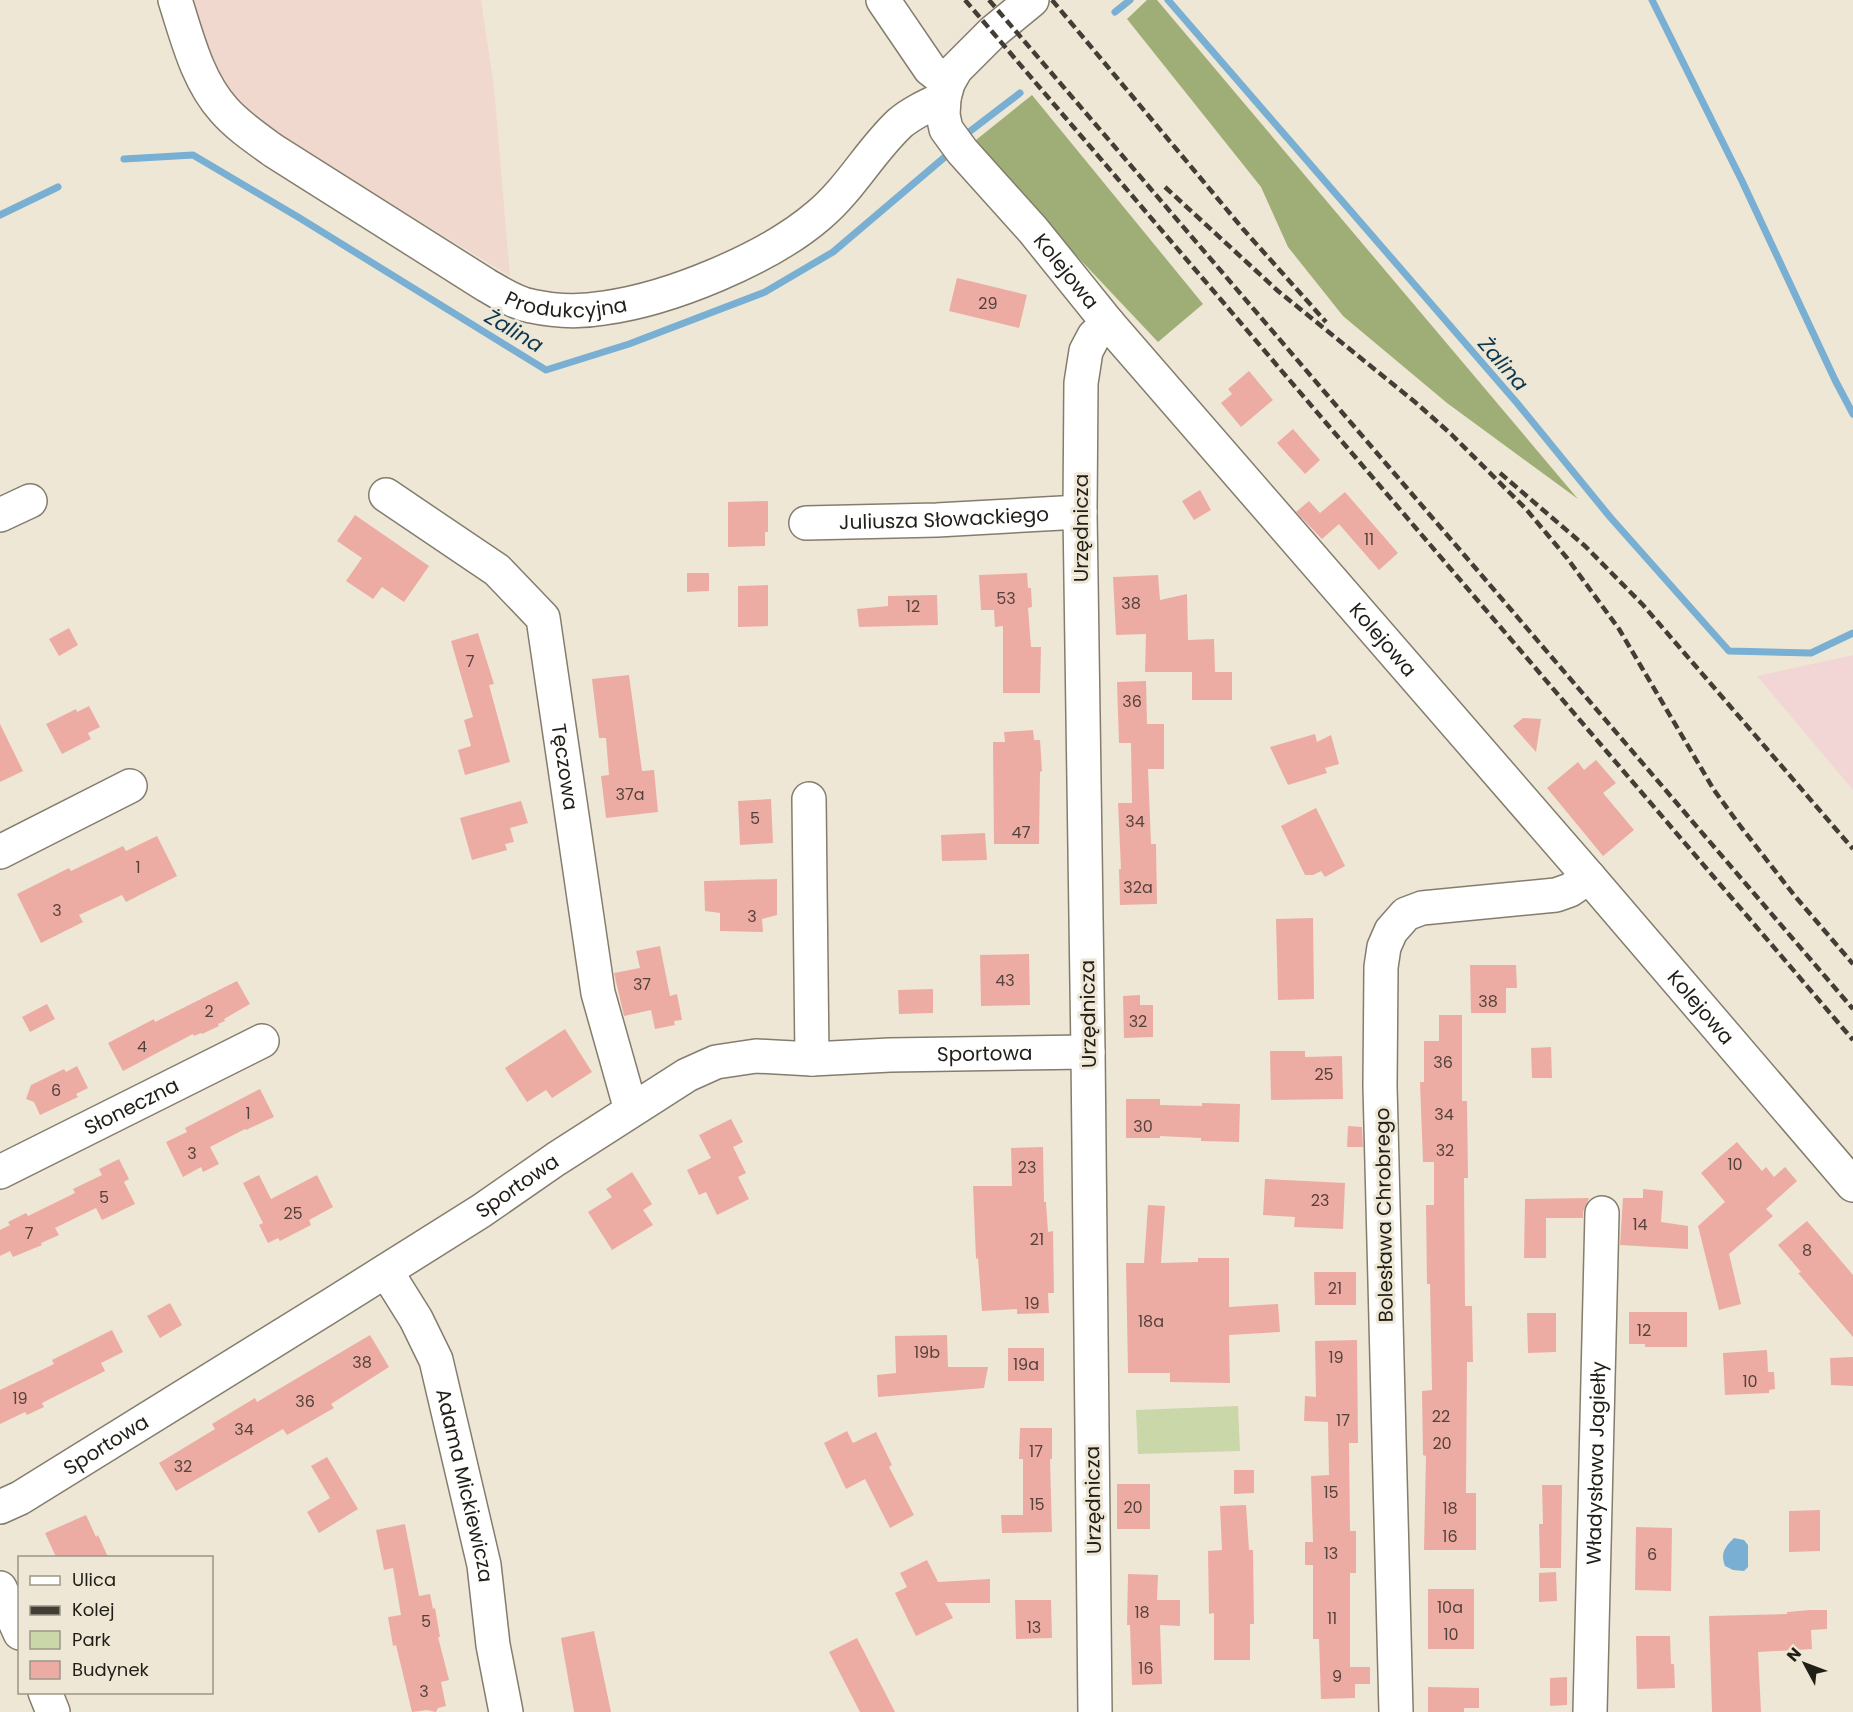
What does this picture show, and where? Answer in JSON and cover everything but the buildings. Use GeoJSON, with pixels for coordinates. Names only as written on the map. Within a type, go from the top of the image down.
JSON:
{"type":"FeatureCollection","features":[{"type":"Feature","properties":{"kind":"street","name":"Produkcyjna"},"geometry":{"type":"LineString","coordinates":[[175,0],[191,52],[205,81],[224,110],[243,128],[274,151],[486,285],[529,306],[572,310],[603,308],[636,301],[680,290],[771,248],[820,215],[846,189],[882,142],[902,122],[946,91]]}},
{"type":"Feature","properties":{"kind":"street"},"geometry":{"type":"LineString","coordinates":[[883,0],[946,91],[956,69],[975,48],[1032,0]]}},
{"type":"Feature","properties":{"kind":"street","name":"Kolejowa"},"geometry":{"type":"LineString","coordinates":[[946,91],[943,115],[946,129],[962,151],[1033,230],[1108,323],[1853,1185]]}},
{"type":"Feature","properties":{"kind":"street","name":"Urzędnicza"},"geometry":{"type":"LineString","coordinates":[[1095,1712],[1080,512],[1081,383],[1086,351],[1094,336],[1108,323]]}},
{"type":"Feature","properties":{"kind":"street","name":"Tęczowa"},"geometry":{"type":"LineString","coordinates":[[386,495],[497,570],[543,618],[598,993],[631,1110]]}},
{"type":"Feature","properties":{"kind":"street"},"geometry":{"type":"LineString","coordinates":[[0,516],[30,501]]}},
{"type":"Feature","properties":{"kind":"street","name":"Juliusza Słowackiego"},"geometry":{"type":"LineString","coordinates":[[806,523],[937,520],[1080,512]]}},
{"type":"Feature","properties":{"kind":"street"},"geometry":{"type":"LineString","coordinates":[[0,852],[130,786]]}},
{"type":"Feature","properties":{"kind":"street"},"geometry":{"type":"LineString","coordinates":[[809,799],[812,1059]]}},
{"type":"Feature","properties":{"kind":"street","name":"Bolesława Chrobrego"},"geometry":{"type":"LineString","coordinates":[[1396,1712],[1380,1086],[1384,947],[1392,931],[1406,914],[1422,908],[1556,895],[1570,890],[1589,877]]}},
{"type":"Feature","properties":{"kind":"street","name":"Słoneczna"},"geometry":{"type":"LineString","coordinates":[[0,1172],[262,1041]]}},
{"type":"Feature","properties":{"kind":"street","name":"Sportowa"},"geometry":{"type":"LineString","coordinates":[[0,1507],[20,1498],[386,1271],[687,1075],[716,1062],[756,1056],[812,1059],[890,1055],[1088,1052]]}},
{"type":"Feature","properties":{"kind":"street","name":"Władysława Jagiełły"},"geometry":{"type":"LineString","coordinates":[[1590,1712],[1602,1213]]}},
{"type":"Feature","properties":{"kind":"street","name":"Adama Mickiewicza"},"geometry":{"type":"LineString","coordinates":[[386,1271],[416,1319],[436,1360],[484,1565],[493,1645],[506,1712]]}},
{"type":"Feature","properties":{"kind":"street"},"geometry":{"type":"LineString","coordinates":[[0,1588],[18,1628]]}},
{"type":"Feature","properties":{"kind":"street"},"geometry":{"type":"LineString","coordinates":[[46,1694],[53,1712]]}},
{"type":"Feature","properties":{"kind":"shaded area"},"geometry":{"type":"Polygon","coordinates":[[[191,0],[481,0],[494,88],[510,276],[258,124],[225,86],[209,56],[191,0]]]}},
{"type":"Feature","properties":{"kind":"shaded area"},"geometry":{"type":"Polygon","coordinates":[[[1853,655],[1853,790],[1757,676],[1853,655]]]}},
{"type":"Feature","properties":{"kind":"green space"},"geometry":{"type":"Polygon","coordinates":[[[1147,0],[1157,0],[1578,499],[1447,403],[1343,316],[1288,247],[1261,187],[1127,19],[1147,0]]]}},
{"type":"Feature","properties":{"kind":"green space"},"geometry":{"type":"Polygon","coordinates":[[[1032,95],[1203,304],[1158,342],[971,144],[1032,95]]]}},
{"type":"Feature","properties":{"kind":"green space"},"geometry":{"type":"Polygon","coordinates":[[[1238,1406],[1240,1451],[1138,1454],[1136,1410],[1238,1406]]]}},
{"type":"Feature","properties":{"kind":"water"},"geometry":{"type":"Polygon","coordinates":[[[1734,1538],[1744,1540],[1748,1545],[1748,1567],[1744,1571],[1733,1570],[1725,1566],[1724,1550],[1734,1538]]]}},
{"type":"Feature","properties":{"kind":"waterway","name":"Żalina"},"geometry":{"type":"LineString","coordinates":[[1115,12],[1130,0]]}},
{"type":"Feature","properties":{"kind":"waterway","name":"Żalina"},"geometry":{"type":"LineString","coordinates":[[1168,0],[1517,403],[1610,517],[1729,651],[1811,653],[1853,633]]}},
{"type":"Feature","properties":{"kind":"waterway"},"geometry":{"type":"LineString","coordinates":[[1652,0],[1742,181],[1853,414]]}},
{"type":"Feature","properties":{"kind":"waterway","name":"Żalina"},"geometry":{"type":"LineString","coordinates":[[969,132],[1020,93]]}},
{"type":"Feature","properties":{"kind":"waterway","name":"Żalina"},"geometry":{"type":"LineString","coordinates":[[124,159],[193,155],[546,370],[629,344],[765,292],[833,252],[946,156]]}},
{"type":"Feature","properties":{"kind":"waterway","name":"Żalina"},"geometry":{"type":"LineString","coordinates":[[0,215],[58,187]]}},
{"type":"Feature","properties":{"kind":"railway"},"geometry":{"type":"LineString","coordinates":[[965,0],[1853,1040]]}},
{"type":"Feature","properties":{"kind":"railway"},"geometry":{"type":"LineString","coordinates":[[989,0],[1853,1009]]}},
{"type":"Feature","properties":{"kind":"railway"},"geometry":{"type":"LineString","coordinates":[[1052,0],[1243,229],[1326,322]]}},
{"type":"Feature","properties":{"kind":"railway"},"geometry":{"type":"LineString","coordinates":[[1165,187],[1278,291],[1451,434],[1526,509],[1567,558],[1619,629],[1714,790],[1794,895],[1853,964]]}},
{"type":"Feature","properties":{"kind":"railway"},"geometry":{"type":"LineString","coordinates":[[1500,473],[1585,546],[1643,605],[1853,849]]}}]}
